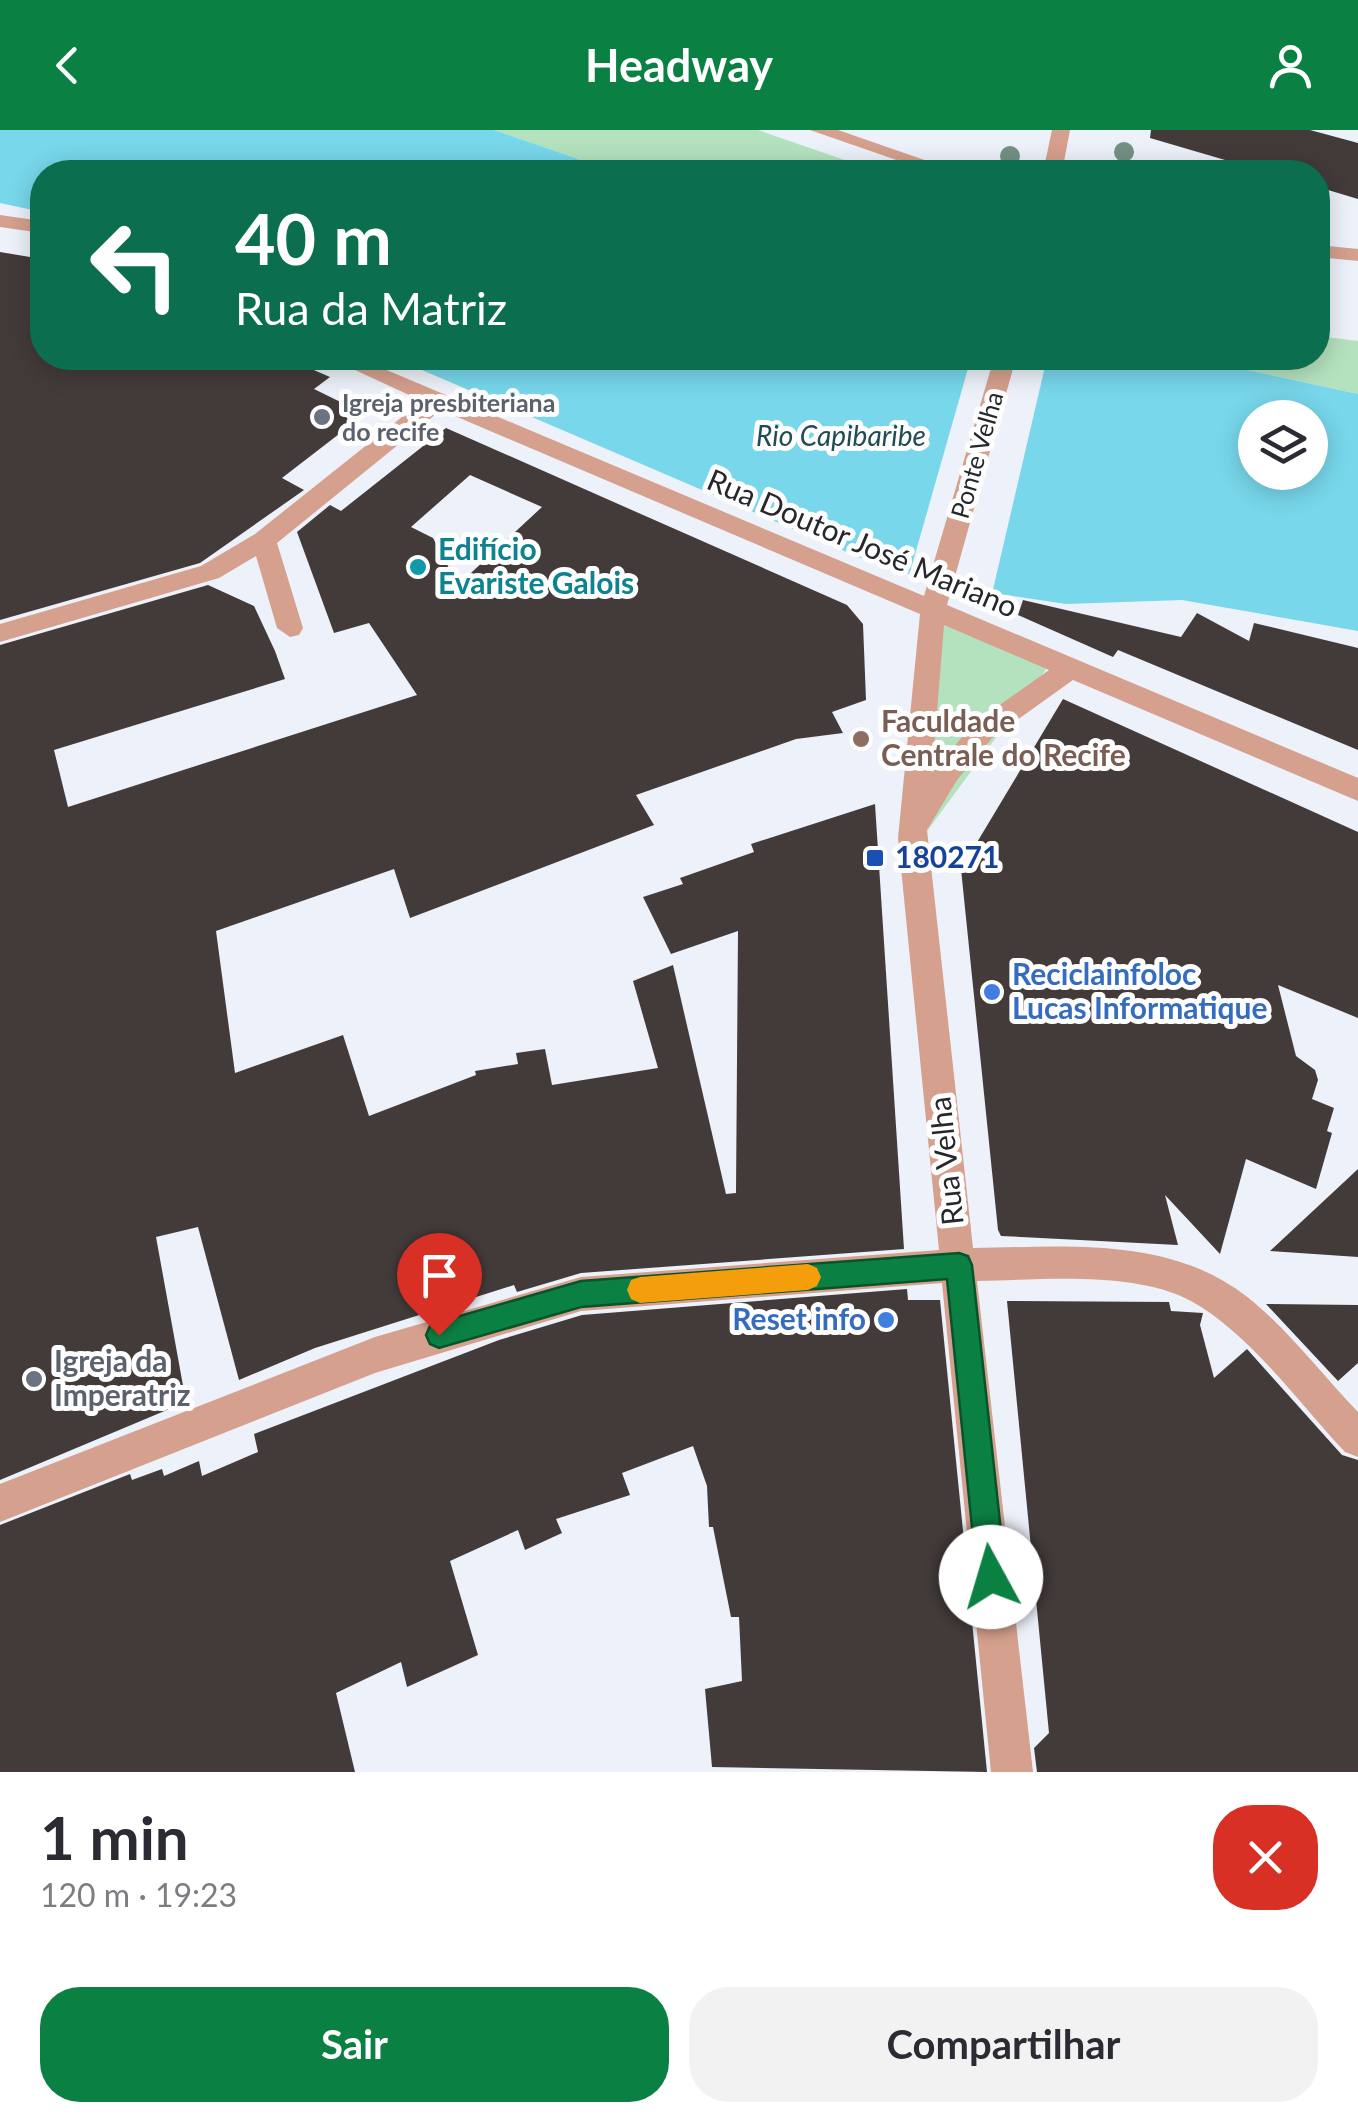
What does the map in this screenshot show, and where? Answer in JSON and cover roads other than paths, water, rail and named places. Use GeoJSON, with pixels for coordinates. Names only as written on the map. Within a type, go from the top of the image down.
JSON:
{"type":"FeatureCollection","features":[{"type":"Feature","properties":{"kind":"street"},"geometry":{"type":"LineString","coordinates":[[819,130],[912,160]]}},
{"type":"Feature","properties":{"kind":"street"},"geometry":{"type":"LineString","coordinates":[[1054,160],[1060,130]]}},
{"type":"Feature","properties":{"kind":"street"},"geometry":{"type":"LineString","coordinates":[[0,221],[30,225]]}},
{"type":"Feature","properties":{"kind":"street"},"geometry":{"type":"LineString","coordinates":[[0,239],[30,243]]}},
{"type":"Feature","properties":{"kind":"street"},"geometry":{"type":"LineString","coordinates":[[1330,252],[1358,255]]}},
{"type":"Feature","properties":{"kind":"street","name":"Rua Doutor José Mariano"},"geometry":{"type":"LineString","coordinates":[[369,370],[935,603],[1074,668],[1358,790]]}},
{"type":"Feature","properties":{"kind":"street"},"geometry":{"type":"LineString","coordinates":[[399,370],[906,585]]}},
{"type":"Feature","properties":{"kind":"street","name":"Ponte Velha"},"geometry":{"type":"LineString","coordinates":[[935,603],[1002,370]]}},
{"type":"Feature","properties":{"kind":"street"},"geometry":{"type":"LineString","coordinates":[[0,633],[210,572],[264,540],[440,399]]}},
{"type":"Feature","properties":{"kind":"street"},"geometry":{"type":"LineString","coordinates":[[264,540],[290,628]]}},
{"type":"Feature","properties":{"kind":"street","name":"Rua Velha"},"geometry":{"type":"LineString","coordinates":[[935,603],[912,838],[1012,1772]]}},
{"type":"Feature","properties":{"kind":"street"},"geometry":{"type":"LineString","coordinates":[[912,838],[928,802],[972,741],[1030,692],[1074,668]]}},
{"type":"Feature","properties":{"kind":"street"},"geometry":{"type":"LineString","coordinates":[[0,1503],[375,1355],[581,1294],[959,1265],[1088,1263],[1157,1271],[1199,1286],[1236,1310],[1358,1439]]}},
{"type":"Feature","properties":{"kind":"water"},"geometry":{"type":"Polygon","coordinates":[[[0,130],[494,130],[581,160],[30,160],[30,209],[0,203],[0,130]]]}},
{"type":"Feature","properties":{"kind":"water","name":"Rio Capibaribe"},"geometry":{"type":"Polygon","coordinates":[[[422,370],[1247,370],[1358,394],[1358,631],[1182,600],[1066,604],[972,590],[884,568],[422,370]]]}},
{"type":"Feature","properties":{"kind":"place","name":"Igreja presbiteriana do recife"},"geometry":{"type":"Point","coordinates":[322,417]}},
{"type":"Feature","properties":{"kind":"place","name":"Edifício Evariste Galois"},"geometry":{"type":"Point","coordinates":[418,567]}},
{"type":"Feature","properties":{"kind":"place","name":"Faculdade Centrale do Recife"},"geometry":{"type":"Point","coordinates":[861,739]}},
{"type":"Feature","properties":{"kind":"place","name":"180271"},"geometry":{"type":"Point","coordinates":[875,858]}},
{"type":"Feature","properties":{"kind":"place","name":"Reciclainfoloc Lucas Informatique"},"geometry":{"type":"Point","coordinates":[992,992]}},
{"type":"Feature","properties":{"kind":"place","name":"Reset info"},"geometry":{"type":"Point","coordinates":[886,1320]}},
{"type":"Feature","properties":{"kind":"place","name":"Igreja da Imperatriz"},"geometry":{"type":"Point","coordinates":[34,1379]}}]}
